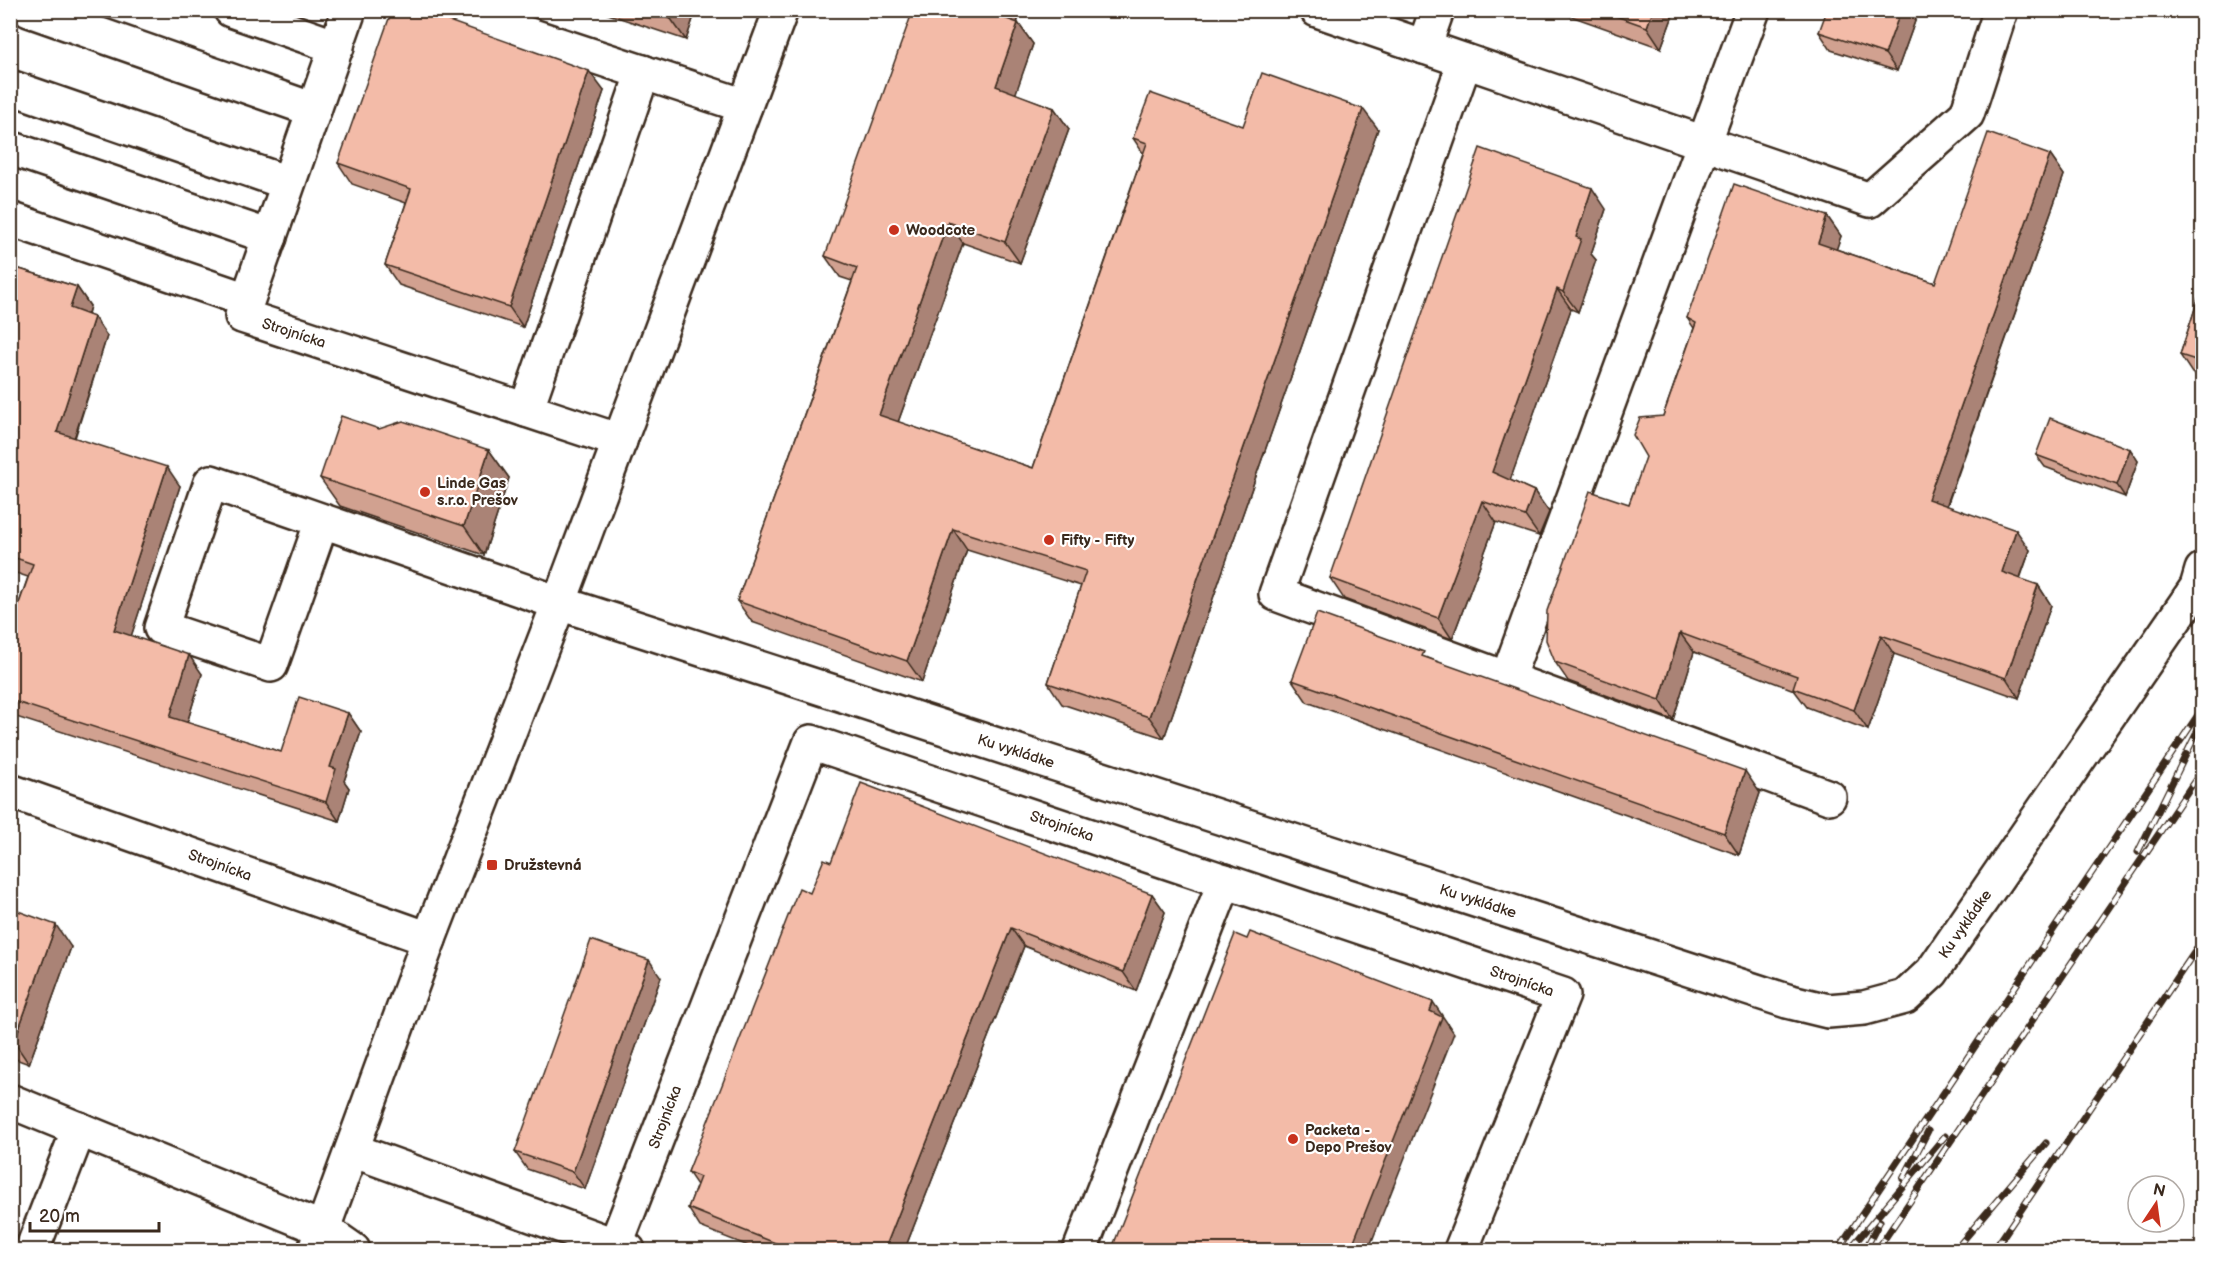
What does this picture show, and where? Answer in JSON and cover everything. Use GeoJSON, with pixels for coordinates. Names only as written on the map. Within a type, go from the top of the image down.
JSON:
{"type":"FeatureCollection","features":[{"type":"Feature","properties":{"kind":"street"},"geometry":{"type":"LineString","coordinates":[[29,10],[314,110]]}},
{"type":"Feature","properties":{"kind":"street"},"geometry":{"type":"LineString","coordinates":[[231,10],[337,46]]}},
{"type":"Feature","properties":{"kind":"street"},"geometry":{"type":"LineString","coordinates":[[10,219],[247,300],[349,10]]}},
{"type":"Feature","properties":{"kind":"street"},"geometry":{"type":"LineString","coordinates":[[454,10],[745,106]]}},
{"type":"Feature","properties":{"kind":"street"},"geometry":{"type":"LineString","coordinates":[[319,1240],[429,939],[559,603],[781,10]]}},
{"type":"Feature","properties":{"kind":"street"},"geometry":{"type":"LineString","coordinates":[[1317,10],[1870,200],[1967,114],[2001,10]]}},
{"type":"Feature","properties":{"kind":"street"},"geometry":{"type":"LineString","coordinates":[[1424,47],[1437,10]]}},
{"type":"Feature","properties":{"kind":"street"},"geometry":{"type":"LineString","coordinates":[[1507,680],[1706,144],[1753,10]]}},
{"type":"Feature","properties":{"kind":"street"},"geometry":{"type":"LineString","coordinates":[[1465,61],[1275,594],[1828,797]]}},
{"type":"Feature","properties":{"kind":"street"},"geometry":{"type":"LineString","coordinates":[[526,410],[643,72]]}},
{"type":"Feature","properties":{"kind":"street"},"geometry":{"type":"LineString","coordinates":[[10,87],[288,183]]}},
{"type":"Feature","properties":{"kind":"street"},"geometry":{"type":"LineString","coordinates":[[10,148],[270,237]]}},
{"type":"Feature","properties":{"kind":"street","name":"Strojnícka"},"geometry":{"type":"LineString","coordinates":[[247,300],[242,316],[620,441]]}},
{"type":"Feature","properties":{"kind":"street","name":"Ku vykládke"},"geometry":{"type":"LineString","coordinates":[[321,521],[271,666],[161,628],[210,482],[559,603],[1776,998],[1828,1011],[1864,1008],[1905,997],[1932,972],[2197,587],[2202,570]]}},
{"type":"Feature","properties":{"kind":"street","name":"Strojnícka"},"geometry":{"type":"LineString","coordinates":[[352,1150],[622,1248],[811,742],[1563,995],[1461,1251]]}},
{"type":"Feature","properties":{"kind":"street","name":"Strojnícka"},"geometry":{"type":"LineString","coordinates":[[10,791],[429,939]]}},
{"type":"Feature","properties":{"kind":"street"},"geometry":{"type":"LineString","coordinates":[[1080,1251],[1225,881]]}},
{"type":"Feature","properties":{"kind":"street"},"geometry":{"type":"LineString","coordinates":[[10,1101],[79,1129],[319,1240],[352,1251]]}},
{"type":"Feature","properties":{"kind":"street"},"geometry":{"type":"LineString","coordinates":[[32,1251],[79,1129]]}},
{"type":"Feature","properties":{"kind":"building"},"geometry":{"type":"Polygon","coordinates":[[[392,10],[418,10],[589,71],[509,307],[385,265],[411,189],[338,163],[392,10]]]}},
{"type":"Feature","properties":{"kind":"building"},"geometry":{"type":"Polygon","coordinates":[[[646,10],[673,10],[671,19],[646,10]]]}},
{"type":"Feature","properties":{"kind":"building"},"geometry":{"type":"Polygon","coordinates":[[[913,10],[1000,10],[998,16],[1018,23],[996,86],[1054,108],[1005,242],[948,222],[879,415],[1033,468],[1147,143],[1133,138],[1150,93],[1243,126],[1262,73],[1363,109],[1149,717],[1048,683],[1086,571],[953,529],[907,661],[737,601],[857,268],[825,256],[913,10]]]}},
{"type":"Feature","properties":{"kind":"building"},"geometry":{"type":"Polygon","coordinates":[[[1599,10],[1653,10],[1647,27],[1599,10]]]}},
{"type":"Feature","properties":{"kind":"building"},"geometry":{"type":"Polygon","coordinates":[[[1827,10],[1901,10],[1885,54],[1819,32],[1827,10]]]}},
{"type":"Feature","properties":{"kind":"building"},"geometry":{"type":"Polygon","coordinates":[[[1988,133],[2050,155],[1928,499],[2016,530],[2002,572],[2038,585],[2006,678],[1881,635],[1854,710],[1793,688],[1797,676],[1680,633],[1660,700],[1555,662],[1546,640],[1547,611],[1590,491],[1629,504],[1646,457],[1633,435],[1640,418],[1663,416],[1696,323],[1687,318],[1734,184],[1827,216],[1818,243],[1935,283],[1988,133]]]}},
{"type":"Feature","properties":{"kind":"building"},"geometry":{"type":"Polygon","coordinates":[[[1480,148],[1592,188],[1576,237],[1581,239],[1563,292],[1557,289],[1492,472],[1534,491],[1525,516],[1482,501],[1438,618],[1330,578],[1480,148]]]}},
{"type":"Feature","properties":{"kind":"building"},"geometry":{"type":"Polygon","coordinates":[[[10,266],[77,287],[70,308],[94,317],[57,432],[167,467],[114,630],[189,655],[170,717],[281,752],[299,697],[348,713],[330,767],[336,769],[326,802],[10,700],[10,629],[33,564],[10,556],[10,266]]]}},
{"type":"Feature","properties":{"kind":"building"},"geometry":{"type":"Polygon","coordinates":[[[2202,287],[2202,362],[2180,355],[2202,287]]]}},
{"type":"Feature","properties":{"kind":"building"},"geometry":{"type":"Polygon","coordinates":[[[341,416],[379,429],[403,421],[489,450],[464,526],[320,478],[341,416]]]}},
{"type":"Feature","properties":{"kind":"building"},"geometry":{"type":"Polygon","coordinates":[[[2050,418],[2130,449],[2117,485],[2036,455],[2050,418]]]}},
{"type":"Feature","properties":{"kind":"building"},"geometry":{"type":"Polygon","coordinates":[[[1317,613],[1424,652],[1422,656],[1745,771],[1724,833],[1292,680],[1317,613]]]}},
{"type":"Feature","properties":{"kind":"building"},"geometry":{"type":"Polygon","coordinates":[[[861,783],[1152,894],[1123,972],[1011,928],[884,1251],[795,1251],[688,1208],[700,1177],[688,1172],[799,888],[810,893],[824,859],[831,862],[861,783]]]}},
{"type":"Feature","properties":{"kind":"building"},"geometry":{"type":"Polygon","coordinates":[[[10,908],[56,925],[14,1042],[10,1041],[10,908]]]}},
{"type":"Feature","properties":{"kind":"building","name":"Packeta - Depo Prešov"},"geometry":{"type":"Polygon","coordinates":[[[1250,932],[1433,1002],[1430,1011],[1442,1017],[1350,1251],[1111,1251],[1235,934],[1247,939],[1250,932]]]}},
{"type":"Feature","properties":{"kind":"building"},"geometry":{"type":"Polygon","coordinates":[[[591,940],[649,960],[573,1172],[515,1152],[591,940]]]}},
{"type":"Feature","properties":{"kind":"railway"},"geometry":{"type":"LineString","coordinates":[[1838,1250],[2202,709]]}},
{"type":"Feature","properties":{"kind":"railway"},"geometry":{"type":"LineString","coordinates":[[2138,852],[2202,722]]}},
{"type":"Feature","properties":{"kind":"railway"},"geometry":{"type":"LineString","coordinates":[[1877,1250],[2202,770]]}},
{"type":"Feature","properties":{"kind":"railway"},"geometry":{"type":"LineString","coordinates":[[1994,1250],[2202,941]]}},
{"type":"Feature","properties":{"kind":"railway"},"geometry":{"type":"LineString","coordinates":[[1903,1179],[1928,1131]]}},
{"type":"Feature","properties":{"kind":"railway"},"geometry":{"type":"LineString","coordinates":[[1849,1250],[1945,1136]]}},
{"type":"Feature","properties":{"kind":"railway"},"geometry":{"type":"LineString","coordinates":[[1955,1250],[2046,1143]]}},
{"type":"Feature","properties":{"kind":"railway"},"geometry":{"type":"LineString","coordinates":[[1865,1250],[1880,1221]]}},
{"type":"Feature","properties":{"kind":"place","name":"Woodcote"},"geometry":{"type":"Point","coordinates":[894,230]}},
{"type":"Feature","properties":{"kind":"place","name":"Linde Gas s.r.o. Prešov"},"geometry":{"type":"Point","coordinates":[425,492]}},
{"type":"Feature","properties":{"kind":"place","name":"Fifty - Fifty"},"geometry":{"type":"Point","coordinates":[1049,540]}},
{"type":"Feature","properties":{"kind":"place","name":"Družstevná"},"geometry":{"type":"Point","coordinates":[492,865]}},
{"type":"Feature","properties":{"kind":"place","name":"Packeta - Depo Prešov"},"geometry":{"type":"Point","coordinates":[1293,1139]}}]}
